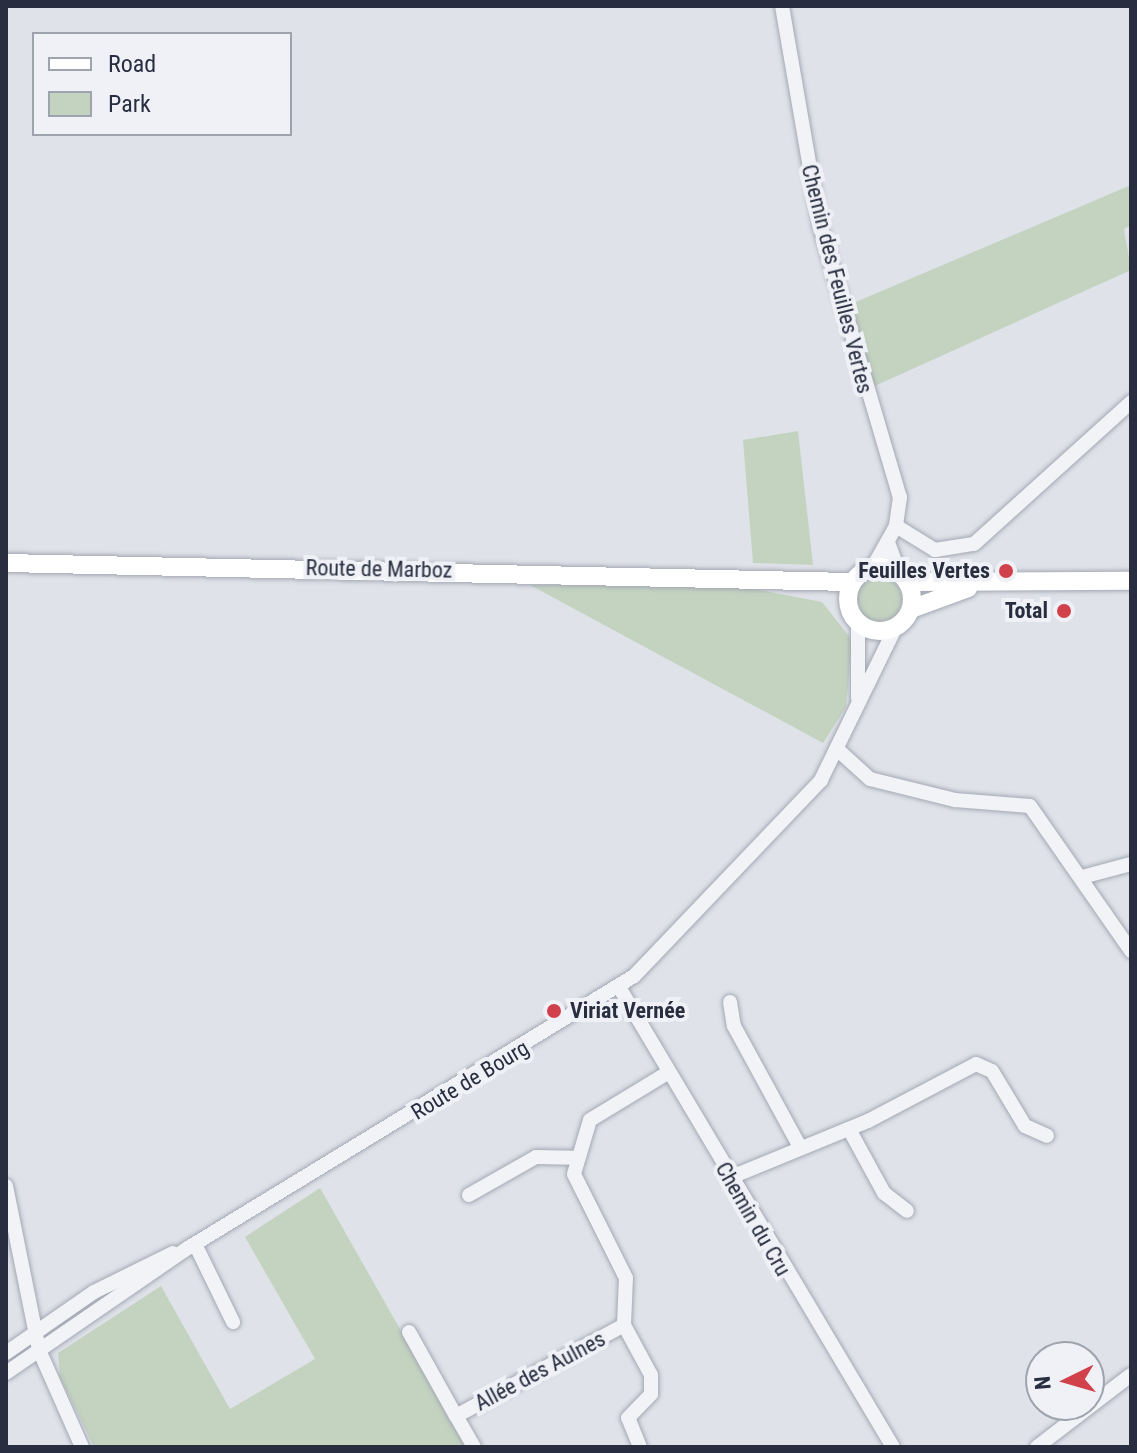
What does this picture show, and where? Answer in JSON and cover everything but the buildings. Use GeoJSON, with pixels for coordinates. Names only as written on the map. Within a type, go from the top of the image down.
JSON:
{"type":"FeatureCollection","features":[{"type":"Feature","properties":{"kind":"main road","name":"Route de Marboz"},"geometry":{"type":"LineString","coordinates":[[6,563],[752,576],[852,582]]}},
{"type":"Feature","properties":{"kind":"main road"},"geometry":{"type":"LineString","coordinates":[[986,583],[911,609],[895,628],[876,631],[858,623],[847,602],[852,582],[873,567],[903,577],[986,583],[1131,581]]}},
{"type":"Feature","properties":{"kind":"main road","name":"Route de Marboz"},"geometry":{"type":"LineString","coordinates":[[752,576],[847,602]]}},
{"type":"Feature","properties":{"kind":"main road"},"geometry":{"type":"LineString","coordinates":[[903,577],[911,609]]}},
{"type":"Feature","properties":{"kind":"street","name":"Chemin des Feuilles Vertes"},"geometry":{"type":"LineString","coordinates":[[782,6],[820,226],[856,367],[897,484],[896,526],[889,545],[873,567]]}},
{"type":"Feature","properties":{"kind":"street"},"geometry":{"type":"LineString","coordinates":[[896,526],[935,550],[974,544],[1131,402]]}},
{"type":"Feature","properties":{"kind":"street"},"geometry":{"type":"LineString","coordinates":[[889,545],[903,577]]}},
{"type":"Feature","properties":{"kind":"street","name":"Route de Bourg"},"geometry":{"type":"LineString","coordinates":[[848,732],[863,668],[858,623]]}},
{"type":"Feature","properties":{"kind":"street","name":"Route de Bourg"},"geometry":{"type":"LineString","coordinates":[[6,1373],[191,1246],[619,987],[796,809],[848,732],[895,628]]}},
{"type":"Feature","properties":{"kind":"street"},"geometry":{"type":"LineString","coordinates":[[838,750],[870,779],[955,800],[1030,806],[1131,951]]}},
{"type":"Feature","properties":{"kind":"street"},"geometry":{"type":"LineString","coordinates":[[1082,877],[1131,864]]}},
{"type":"Feature","properties":{"kind":"street","name":"Chemin du Cru"},"geometry":{"type":"LineString","coordinates":[[619,987],[729,1178],[893,1447]]}},
{"type":"Feature","properties":{"kind":"street"},"geometry":{"type":"LineString","coordinates":[[730,1002],[734,1026],[799,1145]]}},
{"type":"Feature","properties":{"kind":"street"},"geometry":{"type":"LineString","coordinates":[[729,1178],[799,1145],[849,1129],[976,1064],[992,1071],[1025,1126],[1047,1136]]}},
{"type":"Feature","properties":{"kind":"street"},"geometry":{"type":"LineString","coordinates":[[640,1447],[628,1418],[653,1384],[624,1325],[626,1278],[576,1188],[575,1158],[590,1120],[669,1072]]}},
{"type":"Feature","properties":{"kind":"street"},"geometry":{"type":"LineString","coordinates":[[849,1129],[884,1193],[907,1211]]}},
{"type":"Feature","properties":{"kind":"street"},"geometry":{"type":"LineString","coordinates":[[469,1195],[536,1157],[575,1158]]}},
{"type":"Feature","properties":{"kind":"street"},"geometry":{"type":"LineString","coordinates":[[6,1186],[39,1350],[82,1447]]}},
{"type":"Feature","properties":{"kind":"street"},"geometry":{"type":"LineString","coordinates":[[191,1246],[233,1322]]}},
{"type":"Feature","properties":{"kind":"street","name":"Route de Bourg"},"geometry":{"type":"LineString","coordinates":[[6,1353],[94,1292],[191,1246]]}},
{"type":"Feature","properties":{"kind":"street","name":"Allée des Aulnes"},"geometry":{"type":"LineString","coordinates":[[456,1416],[624,1325]]}},
{"type":"Feature","properties":{"kind":"street","name":"Allée des Aulnes"},"geometry":{"type":"LineString","coordinates":[[409,1332],[474,1447]]}},
{"type":"Feature","properties":{"kind":"street"},"geometry":{"type":"LineString","coordinates":[[1037,1447],[1131,1375]]}},
{"type":"Feature","properties":{"kind":"green space"},"geometry":{"type":"Polygon","coordinates":[[[1131,185],[1131,225],[1124,229],[1131,270],[868,389],[844,307],[1131,185]]]}},
{"type":"Feature","properties":{"kind":"green space"},"geometry":{"type":"Polygon","coordinates":[[[798,431],[813,565],[753,563],[743,440],[798,431]]]}},
{"type":"Feature","properties":{"kind":"green space"},"geometry":{"type":"Polygon","coordinates":[[[879,577],[895,584],[902,600],[895,616],[879,623],[863,616],[856,600],[863,584],[879,577]]]}},
{"type":"Feature","properties":{"kind":"green space"},"geometry":{"type":"Polygon","coordinates":[[[530,585],[733,585],[822,602],[852,640],[846,707],[823,743],[530,585]]]}},
{"type":"Feature","properties":{"kind":"green space"},"geometry":{"type":"Polygon","coordinates":[[[320,1188],[467,1447],[94,1447],[60,1377],[58,1353],[161,1286],[230,1409],[315,1359],[245,1237],[320,1188]]]}},
{"type":"Feature","properties":{"kind":"place","name":"Feuilles Vertes"},"geometry":{"type":"Point","coordinates":[1006,571]}},
{"type":"Feature","properties":{"kind":"place","name":"Total"},"geometry":{"type":"Point","coordinates":[1064,611]}},
{"type":"Feature","properties":{"kind":"place","name":"Viriat Vernée"},"geometry":{"type":"Point","coordinates":[554,1011]}}]}
